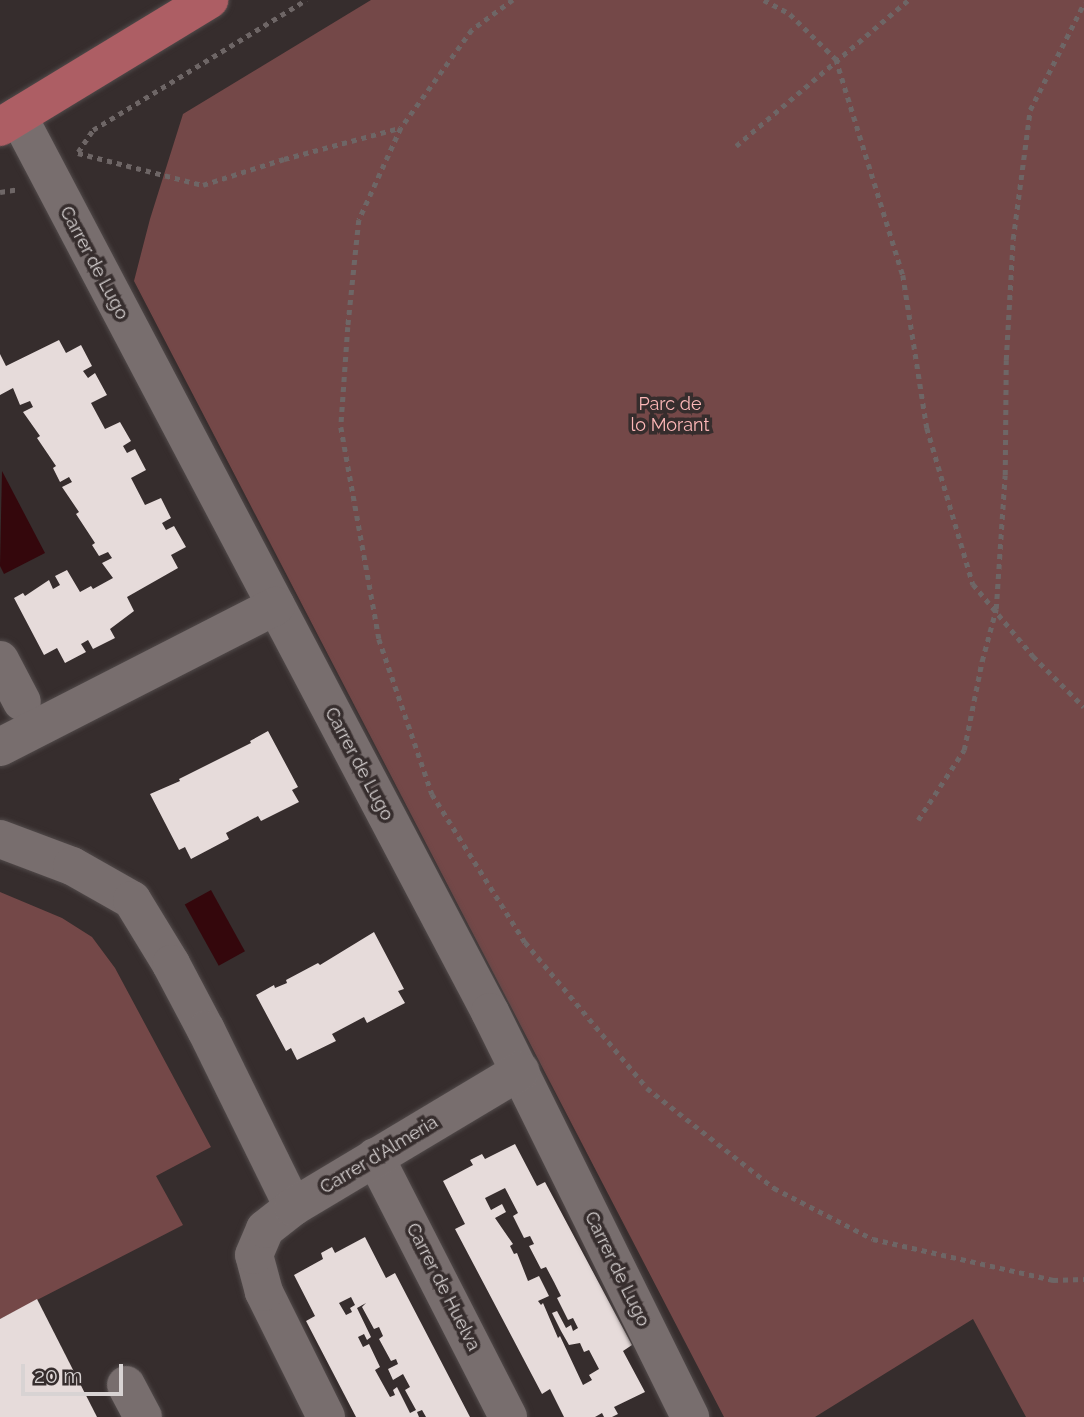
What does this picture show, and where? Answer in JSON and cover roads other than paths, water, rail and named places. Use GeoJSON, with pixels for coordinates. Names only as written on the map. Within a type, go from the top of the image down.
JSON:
{"type":"FeatureCollection","features":[{"type":"Feature","properties":{"kind":"main road"},"geometry":{"type":"LineString","coordinates":[[9,121],[209,0]]}},
{"type":"Feature","properties":{"kind":"street","name":"Carrer de Lugo"},"geometry":{"type":"LineString","coordinates":[[9,121],[62,163],[276,606],[520,1071],[690,1417]]}},
{"type":"Feature","properties":{"kind":"street"},"geometry":{"type":"LineString","coordinates":[[0,747],[276,606]]}},
{"type":"Feature","properties":{"kind":"street"},"geometry":{"type":"LineString","coordinates":[[0,660],[22,702]]}},
{"type":"Feature","properties":{"kind":"street"},"geometry":{"type":"LineString","coordinates":[[0,839],[72,866],[131,900],[200,1019],[293,1207]]}},
{"type":"Feature","properties":{"kind":"street","name":"Carrer d'Almeria"},"geometry":{"type":"LineString","coordinates":[[326,1417],[264,1292],[254,1255],[265,1229],[293,1207],[520,1071]]}},
{"type":"Feature","properties":{"kind":"street","name":"Carrer de Huelva"},"geometry":{"type":"LineString","coordinates":[[375,1157],[508,1417]]}},
{"type":"Feature","properties":{"kind":"park label","name":"Parc de lo Morant"},"geometry":{"type":"Point","coordinates":[670,415]}}]}
